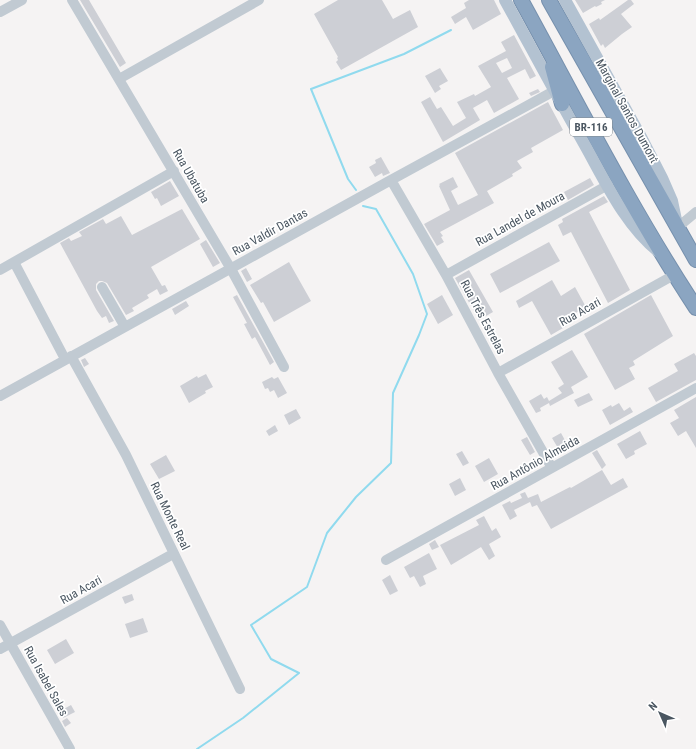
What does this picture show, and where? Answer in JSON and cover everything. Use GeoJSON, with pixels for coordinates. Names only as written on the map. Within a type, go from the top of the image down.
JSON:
{"type":"FeatureCollection","features":[{"type":"Feature","properties":{"kind":"highway","name":"BR-116"},"geometry":{"type":"LineString","coordinates":[[521,0],[661,254],[696,308]]}},
{"type":"Feature","properties":{"kind":"highway","name":"BR-116"},"geometry":{"type":"LineString","coordinates":[[549,0],[696,260]]}},
{"type":"Feature","properties":{"kind":"highway"},"geometry":{"type":"LineString","coordinates":[[548,49],[562,104]]}},
{"type":"Feature","properties":{"kind":"main road","name":"BR-116"},"geometry":{"type":"LineString","coordinates":[[505,0],[554,91],[608,186],[637,232],[650,246],[661,254]]}},
{"type":"Feature","properties":{"kind":"main road","name":"Marginal Santos Dumont"},"geometry":{"type":"LineString","coordinates":[[565,0],[662,178],[672,201],[678,227]]}},
{"type":"Feature","properties":{"kind":"street"},"geometry":{"type":"LineString","coordinates":[[0,12],[22,0]]}},
{"type":"Feature","properties":{"kind":"street","name":"Rua Ubatuba"},"geometry":{"type":"LineString","coordinates":[[72,0],[231,269],[284,367]]}},
{"type":"Feature","properties":{"kind":"street"},"geometry":{"type":"LineString","coordinates":[[119,79],[259,0]]}},
{"type":"Feature","properties":{"kind":"street","name":"Rua Valdir Dantas"},"geometry":{"type":"LineString","coordinates":[[0,396],[554,91]]}},
{"type":"Feature","properties":{"kind":"street"},"geometry":{"type":"LineString","coordinates":[[0,270],[174,171]]}},
{"type":"Feature","properties":{"kind":"street","name":"Rua Três Estrelas"},"geometry":{"type":"LineString","coordinates":[[391,180],[446,275],[498,373],[552,468]]}},
{"type":"Feature","properties":{"kind":"street","name":"Rua Landel de Moura"},"geometry":{"type":"LineString","coordinates":[[446,275],[608,186]]}},
{"type":"Feature","properties":{"kind":"street"},"geometry":{"type":"LineString","coordinates":[[678,227],[696,212]]}},
{"type":"Feature","properties":{"kind":"street","name":"Rua Monte Real"},"geometry":{"type":"LineString","coordinates":[[14,262],[68,358],[126,455],[240,689]]}},
{"type":"Feature","properties":{"kind":"street","name":"Rua Acari"},"geometry":{"type":"LineString","coordinates":[[498,373],[674,274]]}},
{"type":"Feature","properties":{"kind":"street"},"geometry":{"type":"LineString","coordinates":[[102,287],[125,327]]}},
{"type":"Feature","properties":{"kind":"street","name":"Rua Antônio Almeida"},"geometry":{"type":"LineString","coordinates":[[386,560],[696,388]]}},
{"type":"Feature","properties":{"kind":"street","name":"Rua Acari"},"geometry":{"type":"LineString","coordinates":[[0,649],[174,554]]}},
{"type":"Feature","properties":{"kind":"street","name":"Rua Isabel Sales"},"geometry":{"type":"LineString","coordinates":[[0,625],[70,749]]}},
{"type":"Feature","properties":{"kind":"building"},"geometry":{"type":"Polygon","coordinates":[[[80,0],[89,0],[126,63],[120,67],[80,0]]]}},
{"type":"Feature","properties":{"kind":"building"},"geometry":{"type":"Polygon","coordinates":[[[338,0],[382,0],[393,19],[410,10],[418,27],[341,70],[336,62],[338,57],[314,14],[338,0]]]}},
{"type":"Feature","properties":{"kind":"building"},"geometry":{"type":"Polygon","coordinates":[[[469,0],[494,0],[501,14],[473,30],[466,17],[455,24],[451,17],[466,8],[464,3],[469,0]]]}},
{"type":"Feature","properties":{"kind":"building"},"geometry":{"type":"Polygon","coordinates":[[[575,0],[605,0],[601,2],[602,4],[583,13],[575,0]]]}},
{"type":"Feature","properties":{"kind":"building"},"geometry":{"type":"Polygon","coordinates":[[[628,0],[631,0],[634,4],[621,14],[632,27],[605,48],[603,44],[601,46],[589,24],[599,18],[600,20],[628,0]]]}},
{"type":"Feature","properties":{"kind":"building"},"geometry":{"type":"Polygon","coordinates":[[[514,35],[536,76],[530,79],[525,69],[507,78],[519,99],[494,113],[487,100],[473,108],[480,120],[443,142],[421,102],[430,97],[437,109],[441,107],[453,126],[466,118],[457,102],[474,94],[475,96],[491,87],[478,66],[506,51],[501,42],[514,35]],[[507,58],[496,63],[502,73],[512,68],[507,58]]]}},
{"type":"Feature","properties":{"kind":"building"},"geometry":{"type":"Polygon","coordinates":[[[440,68],[448,81],[439,86],[441,89],[435,93],[425,76],[440,68]]]}},
{"type":"Feature","properties":{"kind":"building"},"geometry":{"type":"Polygon","coordinates":[[[538,89],[540,92],[531,96],[529,93],[538,89]]]}},
{"type":"Feature","properties":{"kind":"building"},"geometry":{"type":"Polygon","coordinates":[[[548,102],[563,130],[531,148],[533,152],[517,161],[522,168],[512,174],[513,176],[487,191],[494,203],[440,232],[443,236],[441,237],[444,242],[437,246],[424,224],[450,210],[439,184],[453,177],[458,187],[451,191],[458,205],[478,195],[455,153],[548,102]]]}},
{"type":"Feature","properties":{"kind":"building"},"geometry":{"type":"Polygon","coordinates":[[[381,157],[390,173],[383,176],[382,173],[375,177],[369,167],[376,163],[375,160],[381,157]]]}},
{"type":"Feature","properties":{"kind":"building"},"geometry":{"type":"Polygon","coordinates":[[[590,178],[594,185],[568,200],[564,192],[590,178]]]}},
{"type":"Feature","properties":{"kind":"building"},"geometry":{"type":"Polygon","coordinates":[[[170,181],[179,196],[161,206],[157,198],[155,199],[151,192],[170,181]]]}},
{"type":"Feature","properties":{"kind":"building"},"geometry":{"type":"Polygon","coordinates":[[[604,196],[608,202],[589,212],[630,290],[608,303],[571,232],[563,236],[558,225],[563,222],[562,219],[604,196]]]}},
{"type":"Feature","properties":{"kind":"building"},"geometry":{"type":"Polygon","coordinates":[[[182,209],[200,239],[151,267],[162,286],[165,285],[168,291],[160,295],[157,289],[147,295],[149,298],[132,308],[134,311],[126,315],[107,283],[99,281],[96,284],[96,290],[114,321],[109,323],[106,316],[102,318],[97,311],[60,243],[69,238],[71,241],[82,236],[79,232],[103,219],[106,224],[121,216],[132,235],[182,209]]]}},
{"type":"Feature","properties":{"kind":"building"},"geometry":{"type":"Polygon","coordinates":[[[206,240],[220,263],[213,267],[200,244],[206,240]]]}},
{"type":"Feature","properties":{"kind":"building"},"geometry":{"type":"Polygon","coordinates":[[[549,242],[560,261],[500,293],[490,274],[549,242]]]}},
{"type":"Feature","properties":{"kind":"building"},"geometry":{"type":"Polygon","coordinates":[[[289,262],[311,301],[274,322],[263,302],[261,303],[250,285],[289,262]]]}},
{"type":"Feature","properties":{"kind":"building"},"geometry":{"type":"Polygon","coordinates":[[[246,268],[252,279],[247,282],[241,271],[246,268]]]}},
{"type":"Feature","properties":{"kind":"building"},"geometry":{"type":"Polygon","coordinates":[[[469,270],[493,312],[479,320],[455,278],[469,270]]]}},
{"type":"Feature","properties":{"kind":"building"},"geometry":{"type":"Polygon","coordinates":[[[552,280],[561,296],[575,287],[586,307],[572,315],[575,321],[551,335],[532,301],[519,308],[516,301],[552,280]]]}},
{"type":"Feature","properties":{"kind":"building"},"geometry":{"type":"Polygon","coordinates":[[[237,295],[274,362],[270,365],[255,337],[252,339],[244,324],[247,323],[233,297],[237,295]]]}},
{"type":"Feature","properties":{"kind":"building"},"geometry":{"type":"Polygon","coordinates":[[[442,295],[453,315],[438,324],[427,304],[442,295]]]}},
{"type":"Feature","properties":{"kind":"building"},"geometry":{"type":"Polygon","coordinates":[[[651,295],[673,336],[633,361],[635,365],[629,368],[635,379],[615,390],[584,334],[651,295]]]}},
{"type":"Feature","properties":{"kind":"building"},"geometry":{"type":"Polygon","coordinates":[[[186,301],[189,306],[175,315],[172,309],[186,301]]]}},
{"type":"Feature","properties":{"kind":"building"},"geometry":{"type":"Polygon","coordinates":[[[572,350],[588,377],[571,387],[574,393],[550,406],[549,403],[540,408],[541,411],[536,413],[529,401],[541,394],[544,399],[547,397],[549,401],[562,393],[558,388],[564,384],[551,362],[572,350]]]}},
{"type":"Feature","properties":{"kind":"building"},"geometry":{"type":"Polygon","coordinates":[[[694,353],[696,356],[696,380],[656,402],[648,388],[678,371],[674,364],[694,353]]]}},
{"type":"Feature","properties":{"kind":"building"},"geometry":{"type":"Polygon","coordinates":[[[85,358],[89,364],[84,367],[81,360],[85,358]]]}},
{"type":"Feature","properties":{"kind":"building"},"geometry":{"type":"Polygon","coordinates":[[[206,374],[213,387],[189,403],[180,386],[197,376],[198,378],[206,374]]]}},
{"type":"Feature","properties":{"kind":"building"},"geometry":{"type":"Polygon","coordinates":[[[272,377],[274,379],[278,377],[287,393],[278,398],[274,390],[270,392],[268,388],[265,389],[262,382],[272,377]]]}},
{"type":"Feature","properties":{"kind":"building"},"geometry":{"type":"Polygon","coordinates":[[[589,393],[593,400],[578,407],[574,400],[589,393]]]}},
{"type":"Feature","properties":{"kind":"building"},"geometry":{"type":"Polygon","coordinates":[[[696,397],[696,448],[686,431],[678,436],[670,423],[679,418],[674,410],[696,397]]]}},
{"type":"Feature","properties":{"kind":"building"},"geometry":{"type":"Polygon","coordinates":[[[619,403],[624,411],[630,407],[633,412],[610,425],[602,410],[619,403]]]}},
{"type":"Feature","properties":{"kind":"building"},"geometry":{"type":"Polygon","coordinates":[[[296,409],[301,418],[289,425],[284,415],[296,409]]]}},
{"type":"Feature","properties":{"kind":"building"},"geometry":{"type":"Polygon","coordinates":[[[275,425],[278,431],[269,436],[266,431],[275,425]]]}},
{"type":"Feature","properties":{"kind":"building"},"geometry":{"type":"Polygon","coordinates":[[[640,431],[647,444],[634,451],[635,454],[626,459],[617,444],[640,431]]]}},
{"type":"Feature","properties":{"kind":"building"},"geometry":{"type":"Polygon","coordinates":[[[561,433],[567,444],[558,448],[552,438],[561,433]]]}},
{"type":"Feature","properties":{"kind":"building"},"geometry":{"type":"Polygon","coordinates":[[[527,437],[535,452],[530,455],[521,440],[527,437]]]}},
{"type":"Feature","properties":{"kind":"building"},"geometry":{"type":"Polygon","coordinates":[[[597,450],[606,465],[602,469],[592,453],[597,450]]]}},
{"type":"Feature","properties":{"kind":"building"},"geometry":{"type":"Polygon","coordinates":[[[462,451],[469,463],[463,466],[456,454],[462,451]]]}},
{"type":"Feature","properties":{"kind":"building"},"geometry":{"type":"Polygon","coordinates":[[[166,455],[175,471],[159,479],[150,464],[166,455]]]}},
{"type":"Feature","properties":{"kind":"building"},"geometry":{"type":"Polygon","coordinates":[[[489,458],[498,474],[484,482],[475,466],[489,458]]]}},
{"type":"Feature","properties":{"kind":"building"},"geometry":{"type":"Polygon","coordinates":[[[602,470],[611,485],[623,478],[628,487],[551,529],[537,505],[532,507],[530,502],[514,510],[517,516],[510,520],[502,505],[522,498],[520,494],[525,492],[528,498],[538,494],[541,502],[570,487],[571,488],[602,470]]]}},
{"type":"Feature","properties":{"kind":"building"},"geometry":{"type":"Polygon","coordinates":[[[460,478],[466,490],[455,496],[449,484],[460,478]]]}},
{"type":"Feature","properties":{"kind":"building"},"geometry":{"type":"Polygon","coordinates":[[[484,516],[492,531],[496,528],[501,537],[489,544],[495,556],[489,560],[481,547],[451,565],[440,545],[479,525],[476,520],[484,516]]]}},
{"type":"Feature","properties":{"kind":"building"},"geometry":{"type":"Polygon","coordinates":[[[435,540],[439,547],[432,550],[429,544],[435,540]]]}},
{"type":"Feature","properties":{"kind":"building"},"geometry":{"type":"Polygon","coordinates":[[[429,553],[437,569],[423,576],[426,584],[420,587],[414,576],[410,578],[404,567],[429,553]]]}},
{"type":"Feature","properties":{"kind":"building"},"geometry":{"type":"Polygon","coordinates":[[[390,575],[398,591],[390,595],[382,580],[390,575]]]}},
{"type":"Feature","properties":{"kind":"building"},"geometry":{"type":"Polygon","coordinates":[[[132,594],[134,600],[125,604],[122,597],[132,594]]]}},
{"type":"Feature","properties":{"kind":"building"},"geometry":{"type":"Polygon","coordinates":[[[143,618],[148,632],[130,638],[125,624],[143,618]]]}},
{"type":"Feature","properties":{"kind":"building"},"geometry":{"type":"Polygon","coordinates":[[[66,639],[74,653],[55,664],[47,650],[66,639]]]}},
{"type":"Feature","properties":{"kind":"building"},"geometry":{"type":"Polygon","coordinates":[[[71,705],[75,712],[63,718],[60,711],[71,705]]]}},
{"type":"Feature","properties":{"kind":"building"},"geometry":{"type":"Polygon","coordinates":[[[67,718],[71,723],[65,727],[62,721],[67,718]]]}},
{"type":"Feature","properties":{"kind":"waterway"},"geometry":{"type":"LineString","coordinates":[[356,190],[348,179],[311,89],[404,54],[451,30]]}},
{"type":"Feature","properties":{"kind":"waterway"},"geometry":{"type":"LineString","coordinates":[[197,749],[243,718],[299,673],[271,659],[251,625],[307,587],[327,533],[356,497],[391,463],[393,393],[427,314],[413,274],[376,209],[363,206]]}}]}
